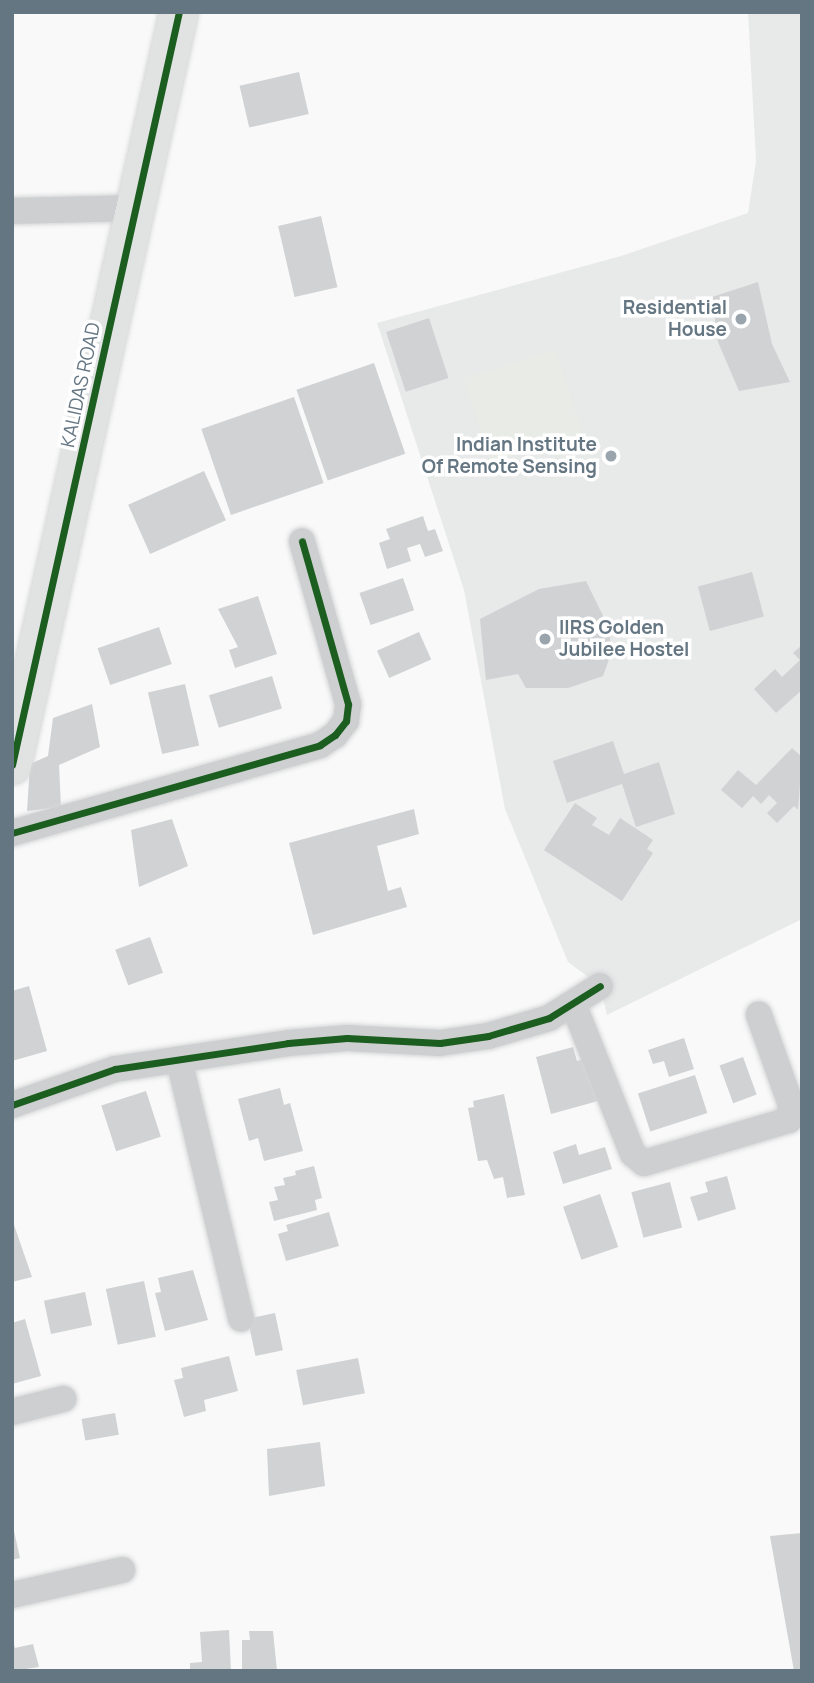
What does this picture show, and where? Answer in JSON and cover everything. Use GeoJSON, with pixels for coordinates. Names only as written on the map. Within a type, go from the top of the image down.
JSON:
{"type":"FeatureCollection","features":[{"type":"Feature","properties":{"kind":"street","name":"KALIDAS ROAD"},"geometry":{"type":"LineString","coordinates":[[12,765],[179,12]]}},
{"type":"Feature","properties":{"kind":"street"},"geometry":{"type":"LineString","coordinates":[[12,211],[135,208]]}},
{"type":"Feature","properties":{"kind":"street"},"geometry":{"type":"LineString","coordinates":[[12,833],[320,745],[335,735],[346,721],[348,704],[302,541]]}},
{"type":"Feature","properties":{"kind":"street"},"geometry":{"type":"LineString","coordinates":[[12,1105],[78,1078],[179,1060],[347,1038],[464,1040],[518,1029],[574,1006],[600,986]]}},
{"type":"Feature","properties":{"kind":"street"},"geometry":{"type":"LineString","coordinates":[[574,1006],[633,1154],[644,1163],[789,1120],[791,1105],[759,1015]]}},
{"type":"Feature","properties":{"kind":"street"},"geometry":{"type":"LineString","coordinates":[[179,1060],[241,1319]]}},
{"type":"Feature","properties":{"kind":"street"},"geometry":{"type":"LineString","coordinates":[[12,1412],[63,1399]]}},
{"type":"Feature","properties":{"kind":"street"},"geometry":{"type":"LineString","coordinates":[[12,1595],[122,1570]]}},
{"type":"Feature","properties":{"kind":"shaded area","name":"Indian Institute Of Remote Sensing"},"geometry":{"type":"Polygon","coordinates":[[[748,12],[802,12],[802,919],[607,1015],[600,986],[568,962],[505,809],[464,590],[377,323],[621,256],[748,213],[756,161],[748,12]]]}},
{"type":"Feature","properties":{"kind":"shaded area"},"geometry":{"type":"Polygon","coordinates":[[[555,349],[583,434],[491,463],[464,379],[555,349]]]}},
{"type":"Feature","properties":{"kind":"building"},"geometry":{"type":"Polygon","coordinates":[[[299,72],[309,114],[249,128],[240,86],[299,72]]]}},
{"type":"Feature","properties":{"kind":"building"},"geometry":{"type":"Polygon","coordinates":[[[321,216],[337,287],[295,297],[278,226],[321,216]]]}},
{"type":"Feature","properties":{"kind":"building","name":"Residential House"},"geometry":{"type":"Polygon","coordinates":[[[758,282],[772,344],[790,382],[739,391],[718,342],[712,297],[758,282]]]}},
{"type":"Feature","properties":{"kind":"building"},"geometry":{"type":"Polygon","coordinates":[[[429,318],[448,378],[406,392],[386,332],[429,318]]]}},
{"type":"Feature","properties":{"kind":"building"},"geometry":{"type":"Polygon","coordinates":[[[374,363],[405,454],[328,480],[296,390],[374,363]]]}},
{"type":"Feature","properties":{"kind":"building"},"geometry":{"type":"Polygon","coordinates":[[[294,397],[324,483],[231,515],[201,429],[294,397]]]}},
{"type":"Feature","properties":{"kind":"building"},"geometry":{"type":"Polygon","coordinates":[[[204,471],[226,520],[150,554],[128,505],[204,471]]]}},
{"type":"Feature","properties":{"kind":"building"},"geometry":{"type":"Polygon","coordinates":[[[423,516],[428,531],[435,529],[443,551],[425,557],[420,544],[407,548],[411,561],[387,569],[379,543],[390,539],[386,529],[423,516]]]}},
{"type":"Feature","properties":{"kind":"building"},"geometry":{"type":"Polygon","coordinates":[[[752,572],[764,616],[710,631],[698,586],[752,572]]]}},
{"type":"Feature","properties":{"kind":"building"},"geometry":{"type":"Polygon","coordinates":[[[403,578],[414,610],[371,625],[360,593],[403,578]]]}},
{"type":"Feature","properties":{"kind":"building","name":"IIRS Golden Jubilee Hostel"},"geometry":{"type":"Polygon","coordinates":[[[586,581],[608,626],[612,651],[603,676],[568,688],[526,688],[518,674],[486,680],[480,619],[539,589],[586,581]]]}},
{"type":"Feature","properties":{"kind":"building"},"geometry":{"type":"Polygon","coordinates":[[[258,596],[277,654],[235,668],[229,650],[238,647],[218,609],[258,596]]]}},
{"type":"Feature","properties":{"kind":"building"},"geometry":{"type":"Polygon","coordinates":[[[159,627],[172,664],[110,685],[98,648],[159,627]]]}},
{"type":"Feature","properties":{"kind":"building"},"geometry":{"type":"Polygon","coordinates":[[[419,632],[431,659],[389,678],[377,651],[419,632]]]}},
{"type":"Feature","properties":{"kind":"building"},"geometry":{"type":"Polygon","coordinates":[[[802,645],[802,690],[776,713],[754,689],[775,669],[782,677],[800,660],[793,653],[802,645]]]}},
{"type":"Feature","properties":{"kind":"building"},"geometry":{"type":"Polygon","coordinates":[[[272,676],[282,709],[219,728],[209,695],[272,676]]]}},
{"type":"Feature","properties":{"kind":"building"},"geometry":{"type":"Polygon","coordinates":[[[185,684],[199,745],[162,754],[148,693],[185,684]]]}},
{"type":"Feature","properties":{"kind":"building"},"geometry":{"type":"Polygon","coordinates":[[[92,704],[100,747],[59,765],[61,807],[27,811],[30,764],[48,756],[53,718],[92,704]]]}},
{"type":"Feature","properties":{"kind":"building"},"geometry":{"type":"Polygon","coordinates":[[[613,741],[624,774],[659,762],[675,814],[636,827],[622,784],[567,803],[553,761],[613,741]]]}},
{"type":"Feature","properties":{"kind":"building"},"geometry":{"type":"Polygon","coordinates":[[[792,748],[802,757],[798,810],[794,806],[777,823],[767,813],[777,803],[769,795],[761,804],[753,796],[742,808],[721,790],[738,770],[756,785],[792,748]]]}},
{"type":"Feature","properties":{"kind":"building"},"geometry":{"type":"Polygon","coordinates":[[[575,803],[597,818],[592,825],[609,835],[620,818],[653,840],[647,849],[653,853],[622,901],[544,850],[575,803]]]}},
{"type":"Feature","properties":{"kind":"building"},"geometry":{"type":"Polygon","coordinates":[[[414,809],[419,834],[377,846],[388,891],[401,887],[407,907],[313,935],[289,843],[414,809]]]}},
{"type":"Feature","properties":{"kind":"building"},"geometry":{"type":"Polygon","coordinates":[[[172,819],[188,866],[139,887],[131,830],[172,819]]]}},
{"type":"Feature","properties":{"kind":"building"},"geometry":{"type":"Polygon","coordinates":[[[150,937],[163,973],[128,985],[115,950],[150,937]]]}},
{"type":"Feature","properties":{"kind":"building"},"geometry":{"type":"Polygon","coordinates":[[[29,986],[47,1051],[12,1061],[12,991],[29,986]]]}},
{"type":"Feature","properties":{"kind":"building"},"geometry":{"type":"Polygon","coordinates":[[[684,1038],[694,1069],[669,1077],[664,1061],[653,1064],[648,1050],[684,1038]]]}},
{"type":"Feature","properties":{"kind":"building"},"geometry":{"type":"Polygon","coordinates":[[[573,1047],[577,1061],[586,1058],[598,1101],[551,1114],[536,1057],[573,1047]]]}},
{"type":"Feature","properties":{"kind":"building"},"geometry":{"type":"Polygon","coordinates":[[[743,1057],[757,1095],[733,1103],[720,1066],[743,1057]]]}},
{"type":"Feature","properties":{"kind":"building"},"geometry":{"type":"Polygon","coordinates":[[[695,1075],[707,1113],[650,1132],[638,1094],[695,1075]]]}},
{"type":"Feature","properties":{"kind":"building"},"geometry":{"type":"Polygon","coordinates":[[[280,1088],[284,1105],[290,1103],[303,1151],[264,1161],[258,1138],[249,1141],[238,1099],[280,1088]]]}},
{"type":"Feature","properties":{"kind":"building"},"geometry":{"type":"Polygon","coordinates":[[[146,1091],[161,1137],[116,1151],[101,1106],[146,1091]]]}},
{"type":"Feature","properties":{"kind":"building"},"geometry":{"type":"Polygon","coordinates":[[[504,1094],[525,1195],[507,1198],[503,1177],[494,1179],[487,1160],[478,1161],[468,1108],[474,1107],[473,1101],[504,1094]]]}},
{"type":"Feature","properties":{"kind":"building"},"geometry":{"type":"Polygon","coordinates":[[[576,1144],[579,1155],[605,1147],[612,1169],[563,1184],[553,1152],[576,1144]]]}},
{"type":"Feature","properties":{"kind":"building"},"geometry":{"type":"Polygon","coordinates":[[[314,1166],[322,1198],[315,1200],[317,1210],[274,1221],[269,1202],[278,1200],[274,1187],[285,1185],[283,1178],[296,1175],[295,1171],[314,1166]]]}},
{"type":"Feature","properties":{"kind":"building"},"geometry":{"type":"Polygon","coordinates":[[[727,1176],[736,1209],[698,1221],[690,1197],[708,1192],[705,1182],[727,1176]]]}},
{"type":"Feature","properties":{"kind":"building"},"geometry":{"type":"Polygon","coordinates":[[[670,1182],[682,1227],[644,1238],[631,1192],[670,1182]]]}},
{"type":"Feature","properties":{"kind":"building"},"geometry":{"type":"Polygon","coordinates":[[[600,1194],[618,1247],[581,1260],[563,1207],[600,1194]]]}},
{"type":"Feature","properties":{"kind":"building"},"geometry":{"type":"Polygon","coordinates":[[[329,1212],[339,1246],[286,1261],[278,1234],[288,1231],[286,1225],[329,1212]]]}},
{"type":"Feature","properties":{"kind":"building"},"geometry":{"type":"Polygon","coordinates":[[[12,1219],[32,1277],[12,1282],[12,1219]]]}},
{"type":"Feature","properties":{"kind":"building"},"geometry":{"type":"Polygon","coordinates":[[[193,1270],[208,1320],[165,1331],[155,1293],[161,1292],[158,1278],[193,1270]]]}},
{"type":"Feature","properties":{"kind":"building"},"geometry":{"type":"Polygon","coordinates":[[[144,1281],[156,1337],[118,1345],[106,1289],[144,1281]]]}},
{"type":"Feature","properties":{"kind":"building"},"geometry":{"type":"Polygon","coordinates":[[[85,1292],[92,1325],[51,1334],[44,1301],[85,1292]]]}},
{"type":"Feature","properties":{"kind":"building"},"geometry":{"type":"Polygon","coordinates":[[[275,1313],[283,1350],[256,1356],[248,1319],[275,1313]]]}},
{"type":"Feature","properties":{"kind":"building"},"geometry":{"type":"Polygon","coordinates":[[[25,1319],[41,1376],[12,1384],[12,1323],[25,1319]]]}},
{"type":"Feature","properties":{"kind":"building"},"geometry":{"type":"Polygon","coordinates":[[[229,1356],[238,1391],[204,1400],[206,1411],[184,1417],[174,1380],[183,1378],[181,1368],[229,1356]]]}},
{"type":"Feature","properties":{"kind":"building"},"geometry":{"type":"Polygon","coordinates":[[[358,1358],[365,1393],[303,1405],[296,1370],[358,1358]]]}},
{"type":"Feature","properties":{"kind":"building"},"geometry":{"type":"Polygon","coordinates":[[[115,1413],[119,1435],[85,1441],[82,1419],[115,1413]]]}},
{"type":"Feature","properties":{"kind":"building"},"geometry":{"type":"Polygon","coordinates":[[[320,1442],[325,1486],[269,1496],[267,1449],[320,1442]]]}},
{"type":"Feature","properties":{"kind":"building"},"geometry":{"type":"Polygon","coordinates":[[[12,1522],[20,1558],[12,1560],[12,1522]]]}},
{"type":"Feature","properties":{"kind":"building"},"geometry":{"type":"Polygon","coordinates":[[[802,1533],[802,1671],[794,1671],[770,1536],[802,1533]]]}},
{"type":"Feature","properties":{"kind":"building"},"geometry":{"type":"Polygon","coordinates":[[[229,1630],[231,1671],[190,1671],[190,1663],[202,1662],[200,1632],[229,1630]]]}},
{"type":"Feature","properties":{"kind":"building"},"geometry":{"type":"Polygon","coordinates":[[[249,1631],[273,1631],[277,1671],[242,1671],[242,1640],[250,1640],[249,1631]]]}},
{"type":"Feature","properties":{"kind":"building"},"geometry":{"type":"Polygon","coordinates":[[[13,1641],[15,1648],[33,1644],[39,1667],[12,1671],[13,1641]]]}},
{"type":"Feature","properties":{"kind":"cycle path"},"geometry":{"type":"LineString","coordinates":[[12,765],[179,12]]}},
{"type":"Feature","properties":{"kind":"cycle path"},"geometry":{"type":"LineString","coordinates":[[12,833],[320,745],[335,735],[346,721],[348,704],[302,541]]}},
{"type":"Feature","properties":{"kind":"cycle path"},"geometry":{"type":"LineString","coordinates":[[12,1105],[115,1069],[288,1043],[347,1038],[440,1043],[488,1036],[549,1018],[600,986]]}},
{"type":"Feature","properties":{"kind":"place","name":"Residential House"},"geometry":{"type":"Point","coordinates":[741,319]}},
{"type":"Feature","properties":{"kind":"place","name":"Indian Institute Of Remote Sensing"},"geometry":{"type":"Point","coordinates":[611,456]}},
{"type":"Feature","properties":{"kind":"place","name":"IIRS Golden Jubilee Hostel"},"geometry":{"type":"Point","coordinates":[545,639]}}]}
